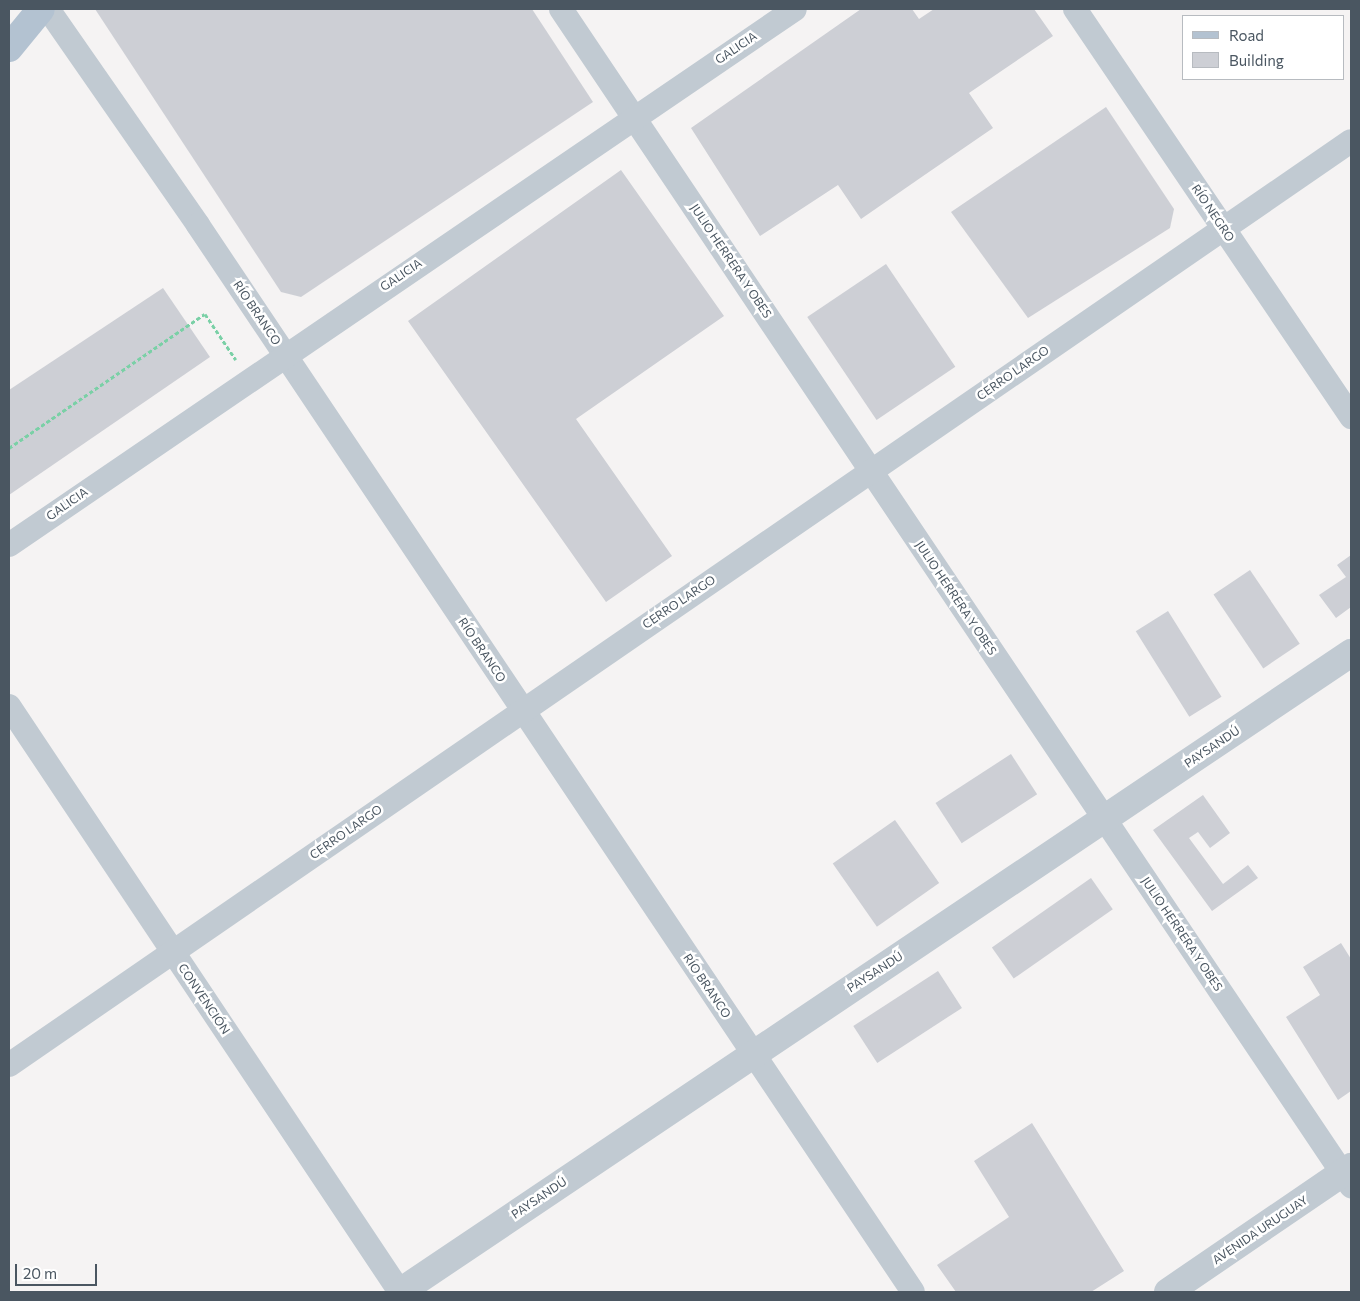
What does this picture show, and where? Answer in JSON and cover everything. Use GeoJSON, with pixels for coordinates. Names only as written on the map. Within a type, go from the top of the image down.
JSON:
{"type":"FeatureCollection","features":[{"type":"Feature","properties":{"kind":"main road"},"geometry":{"type":"LineString","coordinates":[[9,48],[41,9]]}},
{"type":"Feature","properties":{"kind":"street","name":"RÍO BRANCO"},"geometry":{"type":"LineString","coordinates":[[48,9],[284,354],[913,1292]]}},
{"type":"Feature","properties":{"kind":"street","name":"JULIO HERRERA Y OBES"},"geometry":{"type":"LineString","coordinates":[[561,9],[1105,820],[1348,1175]]}},
{"type":"Feature","properties":{"kind":"street","name":"GALICIA"},"geometry":{"type":"LineString","coordinates":[[9,545],[284,354],[795,9]]}},
{"type":"Feature","properties":{"kind":"street","name":"RÍO NEGRO"},"geometry":{"type":"LineString","coordinates":[[1075,9],[1351,417]]}},
{"type":"Feature","properties":{"kind":"street","name":"CERRO LARGO"},"geometry":{"type":"LineString","coordinates":[[9,1065],[522,709],[1351,141]]}},
{"type":"Feature","properties":{"kind":"street","name":"PAYSANDÚ"},"geometry":{"type":"LineString","coordinates":[[400,1292],[752,1053],[1105,820],[1351,653]]}},
{"type":"Feature","properties":{"kind":"street","name":"CONVENCIÓN"},"geometry":{"type":"LineString","coordinates":[[9,706],[400,1292]]}},
{"type":"Feature","properties":{"kind":"street","name":"AVENIDA URUGUAY"},"geometry":{"type":"LineString","coordinates":[[1168,1292],[1348,1175]]}},
{"type":"Feature","properties":{"kind":"path"},"geometry":{"type":"LineString","coordinates":[[9,448],[205,314],[248,379]]}},
{"type":"Feature","properties":{"kind":"building"},"geometry":{"type":"Polygon","coordinates":[[[95,9],[532,9],[593,102],[301,297],[281,292],[95,9]]]}},
{"type":"Feature","properties":{"kind":"building"},"geometry":{"type":"Polygon","coordinates":[[[861,9],[912,9],[919,19],[934,9],[1034,9],[1053,36],[969,93],[993,128],[861,219],[838,185],[760,236],[691,128],[861,9]]]}},
{"type":"Feature","properties":{"kind":"building"},"geometry":{"type":"Polygon","coordinates":[[[1106,107],[1174,209],[1170,228],[1028,318],[951,212],[1106,107]]]}},
{"type":"Feature","properties":{"kind":"building"},"geometry":{"type":"Polygon","coordinates":[[[621,170],[724,316],[576,419],[672,556],[606,602],[408,321],[621,170]]]}},
{"type":"Feature","properties":{"kind":"building"},"geometry":{"type":"Polygon","coordinates":[[[886,264],[955,367],[877,420],[807,317],[886,264]]]}},
{"type":"Feature","properties":{"kind":"building"},"geometry":{"type":"Polygon","coordinates":[[[163,288],[210,357],[9,495],[9,390],[163,288]]]}},
{"type":"Feature","properties":{"kind":"building"},"geometry":{"type":"Polygon","coordinates":[[[1351,555],[1351,607],[1336,618],[1319,595],[1346,577],[1337,565],[1351,555]]]}},
{"type":"Feature","properties":{"kind":"building"},"geometry":{"type":"Polygon","coordinates":[[[1250,570],[1300,644],[1263,668],[1214,595],[1250,570]]]}},
{"type":"Feature","properties":{"kind":"building"},"geometry":{"type":"Polygon","coordinates":[[[1168,611],[1222,697],[1189,717],[1136,631],[1168,611]]]}},
{"type":"Feature","properties":{"kind":"building"},"geometry":{"type":"Polygon","coordinates":[[[1011,754],[1037,794],[962,843],[936,803],[1011,754]]]}},
{"type":"Feature","properties":{"kind":"building"},"geometry":{"type":"Polygon","coordinates":[[[1203,795],[1230,833],[1210,848],[1198,832],[1189,838],[1223,884],[1248,865],[1258,878],[1212,911],[1153,830],[1203,795]]]}},
{"type":"Feature","properties":{"kind":"building"},"geometry":{"type":"Polygon","coordinates":[[[895,820],[939,883],[877,927],[833,864],[895,820]]]}},
{"type":"Feature","properties":{"kind":"building"},"geometry":{"type":"Polygon","coordinates":[[[1091,878],[1113,909],[1014,979],[992,947],[1091,878]]]}},
{"type":"Feature","properties":{"kind":"building"},"geometry":{"type":"Polygon","coordinates":[[[1341,943],[1351,959],[1351,1091],[1338,1100],[1286,1017],[1320,995],[1303,967],[1341,943]]]}},
{"type":"Feature","properties":{"kind":"building"},"geometry":{"type":"Polygon","coordinates":[[[938,971],[962,1008],[877,1063],[853,1026],[938,971]]]}},
{"type":"Feature","properties":{"kind":"building"},"geometry":{"type":"Polygon","coordinates":[[[1032,1123],[1124,1271],[1091,1292],[956,1292],[937,1265],[1009,1217],[974,1161],[1032,1123]]]}}]}
